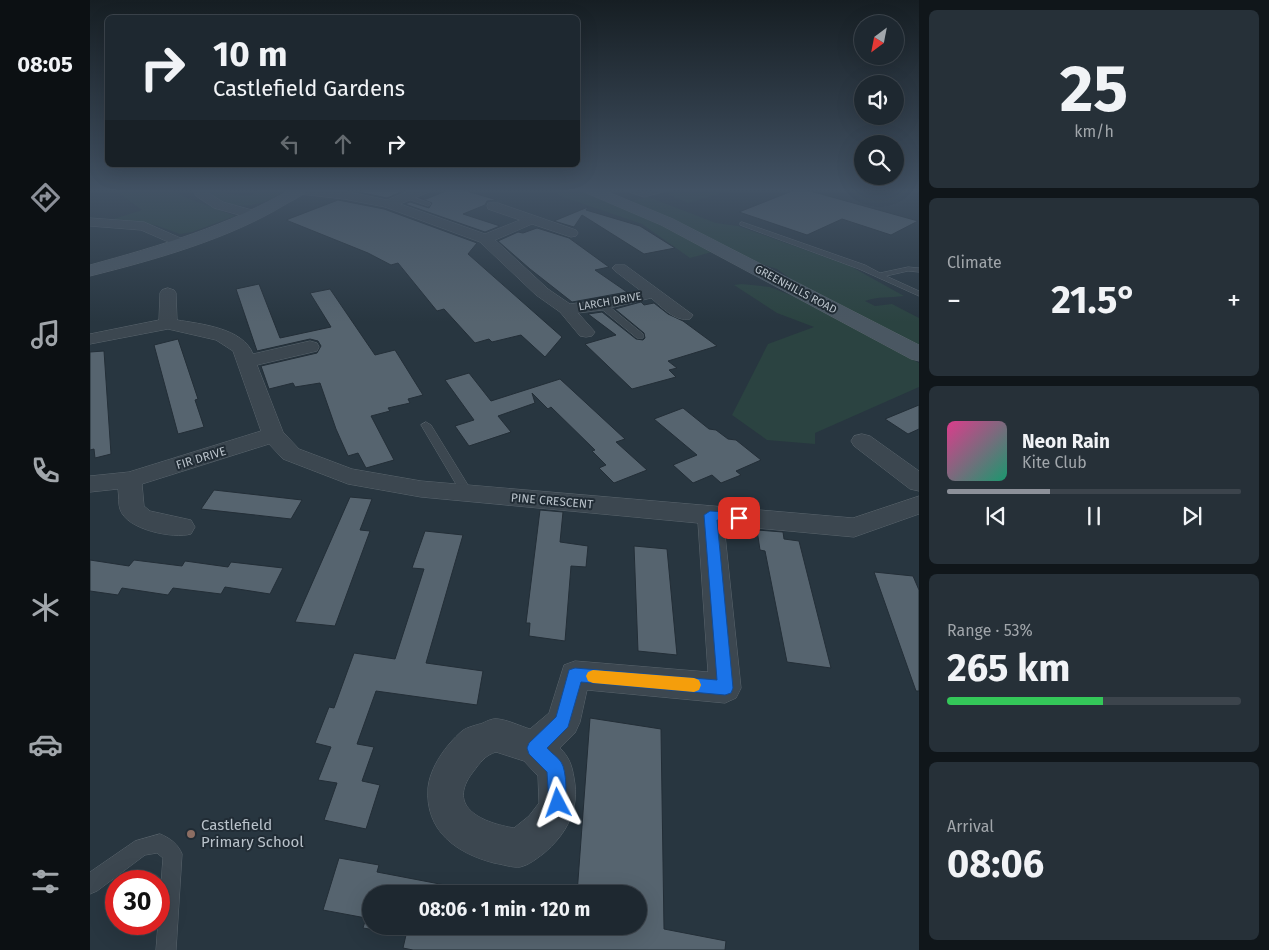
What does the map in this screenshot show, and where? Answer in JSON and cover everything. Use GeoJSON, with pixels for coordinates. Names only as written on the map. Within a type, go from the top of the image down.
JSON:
{"type":"FeatureCollection","features":[{"type":"Feature","properties":{"kind":"street"},"geometry":{"type":"LineString","coordinates":[[160,233],[180,243]]}},
{"type":"Feature","properties":{"kind":"street"},"geometry":{"type":"LineString","coordinates":[[90,271],[206,233]]}},
{"type":"Feature","properties":{"kind":"street","name":"LARCH DRIVE"},"geometry":{"type":"LineString","coordinates":[[469,233],[485,239],[542,292],[567,309],[586,332]]}},
{"type":"Feature","properties":{"kind":"street"},"geometry":{"type":"LineString","coordinates":[[485,239],[499,233]]}},
{"type":"Feature","properties":{"kind":"street","name":"GREENHILLS ROAD"},"geometry":{"type":"LineString","coordinates":[[689,233],[919,354]]}},
{"type":"Feature","properties":{"kind":"street","name":"LARCH DRIVE"},"geometry":{"type":"LineString","coordinates":[[620,268],[684,315]]}},
{"type":"Feature","properties":{"kind":"street"},"geometry":{"type":"LineString","coordinates":[[168,293],[168,324]]}},
{"type":"Feature","properties":{"kind":"street","name":"LARCH DRIVE"},"geometry":{"type":"LineString","coordinates":[[567,309],[602,305],[653,293]]}},
{"type":"Feature","properties":{"kind":"street","name":"PINE CRESCENT"},"geometry":{"type":"LineString","coordinates":[[90,339],[168,324],[198,328],[222,336],[241,348],[273,436],[291,454],[348,476],[421,489],[854,528],[919,505]]}},
{"type":"Feature","properties":{"kind":"street"},"geometry":{"type":"LineString","coordinates":[[247,361],[310,347]]}},
{"type":"Feature","properties":{"kind":"street","name":"FIR DRIVE"},"geometry":{"type":"LineString","coordinates":[[90,484],[130,480],[273,436]]}},
{"type":"Feature","properties":{"kind":"street"},"geometry":{"type":"LineString","coordinates":[[862,441],[919,483]]}},
{"type":"Feature","properties":{"kind":"street"},"geometry":{"type":"LineString","coordinates":[[130,480],[132,509],[142,519],[182,527]]}},
{"type":"Feature","properties":{"kind":"street"},"geometry":{"type":"LineString","coordinates":[[535,748],[562,722],[575,675],[725,688],[710,515]]}},
{"type":"Feature","properties":{"kind":"lane"},"geometry":{"type":"LineString","coordinates":[[768,233],[841,259],[919,294]]}},
{"type":"Feature","properties":{"kind":"lane"},"geometry":{"type":"LineString","coordinates":[[879,275],[908,269],[919,270]]}},
{"type":"Feature","properties":{"kind":"lane"},"geometry":{"type":"LineString","coordinates":[[602,305],[640,336]]}},
{"type":"Feature","properties":{"kind":"lane"},"geometry":{"type":"LineString","coordinates":[[426,426],[467,493]]}},
{"type":"Feature","properties":{"kind":"lane"},"geometry":{"type":"LineString","coordinates":[[90,884],[141,847],[160,843],[173,854],[166,950]]}},
{"type":"Feature","properties":{"kind":"green space"},"geometry":{"type":"Polygon","coordinates":[[[655,233],[677,233],[712,252],[690,258],[655,233]]]}},
{"type":"Feature","properties":{"kind":"green space"},"geometry":{"type":"Polygon","coordinates":[[[694,233],[759,233],[850,266],[904,296],[865,301],[875,306],[892,304],[919,318],[919,349],[815,296],[777,269],[756,262],[694,233]]]}},
{"type":"Feature","properties":{"kind":"green space"},"geometry":{"type":"Polygon","coordinates":[[[734,285],[770,287],[795,297],[919,363],[919,387],[815,433],[815,444],[767,440],[732,415],[768,344],[814,327],[777,313],[734,285]]]}},
{"type":"Feature","properties":{"kind":"building"},"geometry":{"type":"Polygon","coordinates":[[[319,233],[451,233],[477,243],[468,254],[562,337],[545,357],[521,335],[492,342],[489,339],[475,343],[444,309],[437,311],[398,263],[391,265],[368,253],[319,233]]]}},
{"type":"Feature","properties":{"kind":"building"},"geometry":{"type":"Polygon","coordinates":[[[515,233],[554,233],[569,238],[609,267],[595,270],[627,292],[572,302],[498,241],[515,233]]]}},
{"type":"Feature","properties":{"kind":"building"},"geometry":{"type":"Polygon","coordinates":[[[611,233],[652,233],[675,248],[644,254],[611,233]]]}},
{"type":"Feature","properties":{"kind":"building"},"geometry":{"type":"Polygon","coordinates":[[[259,284],[280,338],[331,327],[310,293],[330,289],[375,355],[395,350],[423,395],[408,399],[410,403],[388,408],[390,411],[371,416],[394,460],[366,468],[358,453],[348,456],[336,429],[320,383],[295,387],[293,383],[269,389],[261,366],[317,353],[321,346],[318,341],[310,339],[257,351],[236,289],[259,284]]]}},
{"type":"Feature","properties":{"kind":"building"},"geometry":{"type":"Polygon","coordinates":[[[641,302],[644,305],[654,303],[717,346],[668,361],[677,368],[669,370],[676,377],[632,389],[585,344],[616,335],[588,314],[602,312],[636,339],[643,340],[645,338],[644,333],[615,309],[641,302]]]}},
{"type":"Feature","properties":{"kind":"building"},"geometry":{"type":"Polygon","coordinates":[[[178,339],[198,399],[195,400],[204,427],[178,434],[154,345],[178,339]]]}},
{"type":"Feature","properties":{"kind":"building"},"geometry":{"type":"Polygon","coordinates":[[[104,351],[111,454],[95,458],[94,449],[90,450],[90,352],[104,351]]]}},
{"type":"Feature","properties":{"kind":"building"},"geometry":{"type":"Polygon","coordinates":[[[469,373],[491,401],[560,379],[625,439],[616,442],[647,470],[614,483],[599,468],[606,465],[592,451],[595,450],[551,407],[548,409],[532,393],[535,403],[498,416],[511,432],[469,446],[455,426],[474,420],[445,380],[469,373]]]}},
{"type":"Feature","properties":{"kind":"building"},"geometry":{"type":"Polygon","coordinates":[[[919,405],[919,429],[908,434],[885,419],[919,405]]]}},
{"type":"Feature","properties":{"kind":"building"},"geometry":{"type":"Polygon","coordinates":[[[683,408],[709,429],[716,430],[728,439],[736,440],[761,460],[736,471],[741,475],[721,483],[712,475],[693,483],[673,465],[697,455],[654,419],[683,408]]]}},
{"type":"Feature","properties":{"kind":"building"},"geometry":{"type":"Polygon","coordinates":[[[214,490],[302,500],[291,519],[201,509],[214,490]]]}},
{"type":"Feature","properties":{"kind":"building"},"geometry":{"type":"Polygon","coordinates":[[[350,497],[372,499],[360,530],[370,531],[335,626],[295,622],[350,497]]]}},
{"type":"Feature","properties":{"kind":"building"},"geometry":{"type":"Polygon","coordinates":[[[540,510],[563,512],[560,542],[588,546],[586,567],[571,566],[565,641],[529,636],[530,623],[526,623],[540,510]]]}},
{"type":"Feature","properties":{"kind":"building"},"geometry":{"type":"Polygon","coordinates":[[[757,530],[783,532],[784,539],[799,541],[831,668],[787,662],[765,551],[760,550],[757,530]]]}},
{"type":"Feature","properties":{"kind":"building"},"geometry":{"type":"Polygon","coordinates":[[[425,531],[463,535],[426,663],[483,671],[477,705],[376,691],[357,744],[374,747],[362,781],[380,785],[366,829],[324,820],[337,783],[318,780],[331,747],[315,743],[329,707],[334,708],[354,653],[395,659],[424,569],[412,568],[425,531]]]}},
{"type":"Feature","properties":{"kind":"building"},"geometry":{"type":"Polygon","coordinates":[[[634,546],[667,549],[677,655],[638,651],[634,546]]]}},
{"type":"Feature","properties":{"kind":"building"},"geometry":{"type":"Polygon","coordinates":[[[90,560],[129,566],[134,560],[182,566],[185,561],[228,567],[231,562],[283,568],[270,594],[225,587],[221,594],[173,588],[168,595],[122,588],[118,595],[90,591],[90,560]]]}},
{"type":"Feature","properties":{"kind":"building"},"geometry":{"type":"Polygon","coordinates":[[[874,572],[913,576],[919,590],[919,691],[916,691],[874,572]]]}},
{"type":"Feature","properties":{"kind":"building"},"geometry":{"type":"Polygon","coordinates":[[[590,718],[661,729],[664,929],[726,941],[725,950],[413,950],[403,948],[406,935],[647,935],[647,885],[578,885],[590,718]]]}},
{"type":"Feature","properties":{"kind":"building"},"geometry":{"type":"Polygon","coordinates":[[[339,858],[379,865],[377,872],[445,885],[362,885],[362,917],[323,910],[339,858]]]}},
{"type":"Feature","properties":{"kind":"slow traffic"},"geometry":{"type":"LineString","coordinates":[[593,676],[694,685]]}},
{"type":"Feature","properties":{"kind":"place","name":"Castlefield Primary School"},"geometry":{"type":"Point","coordinates":[191,834]}},
{"type":"Feature","properties":{"kind":"route"},"geometry":{"type":"LineString","coordinates":[[558,803],[555,768],[535,748],[562,722],[575,675],[725,688],[710,515],[739,518]]}}]}
